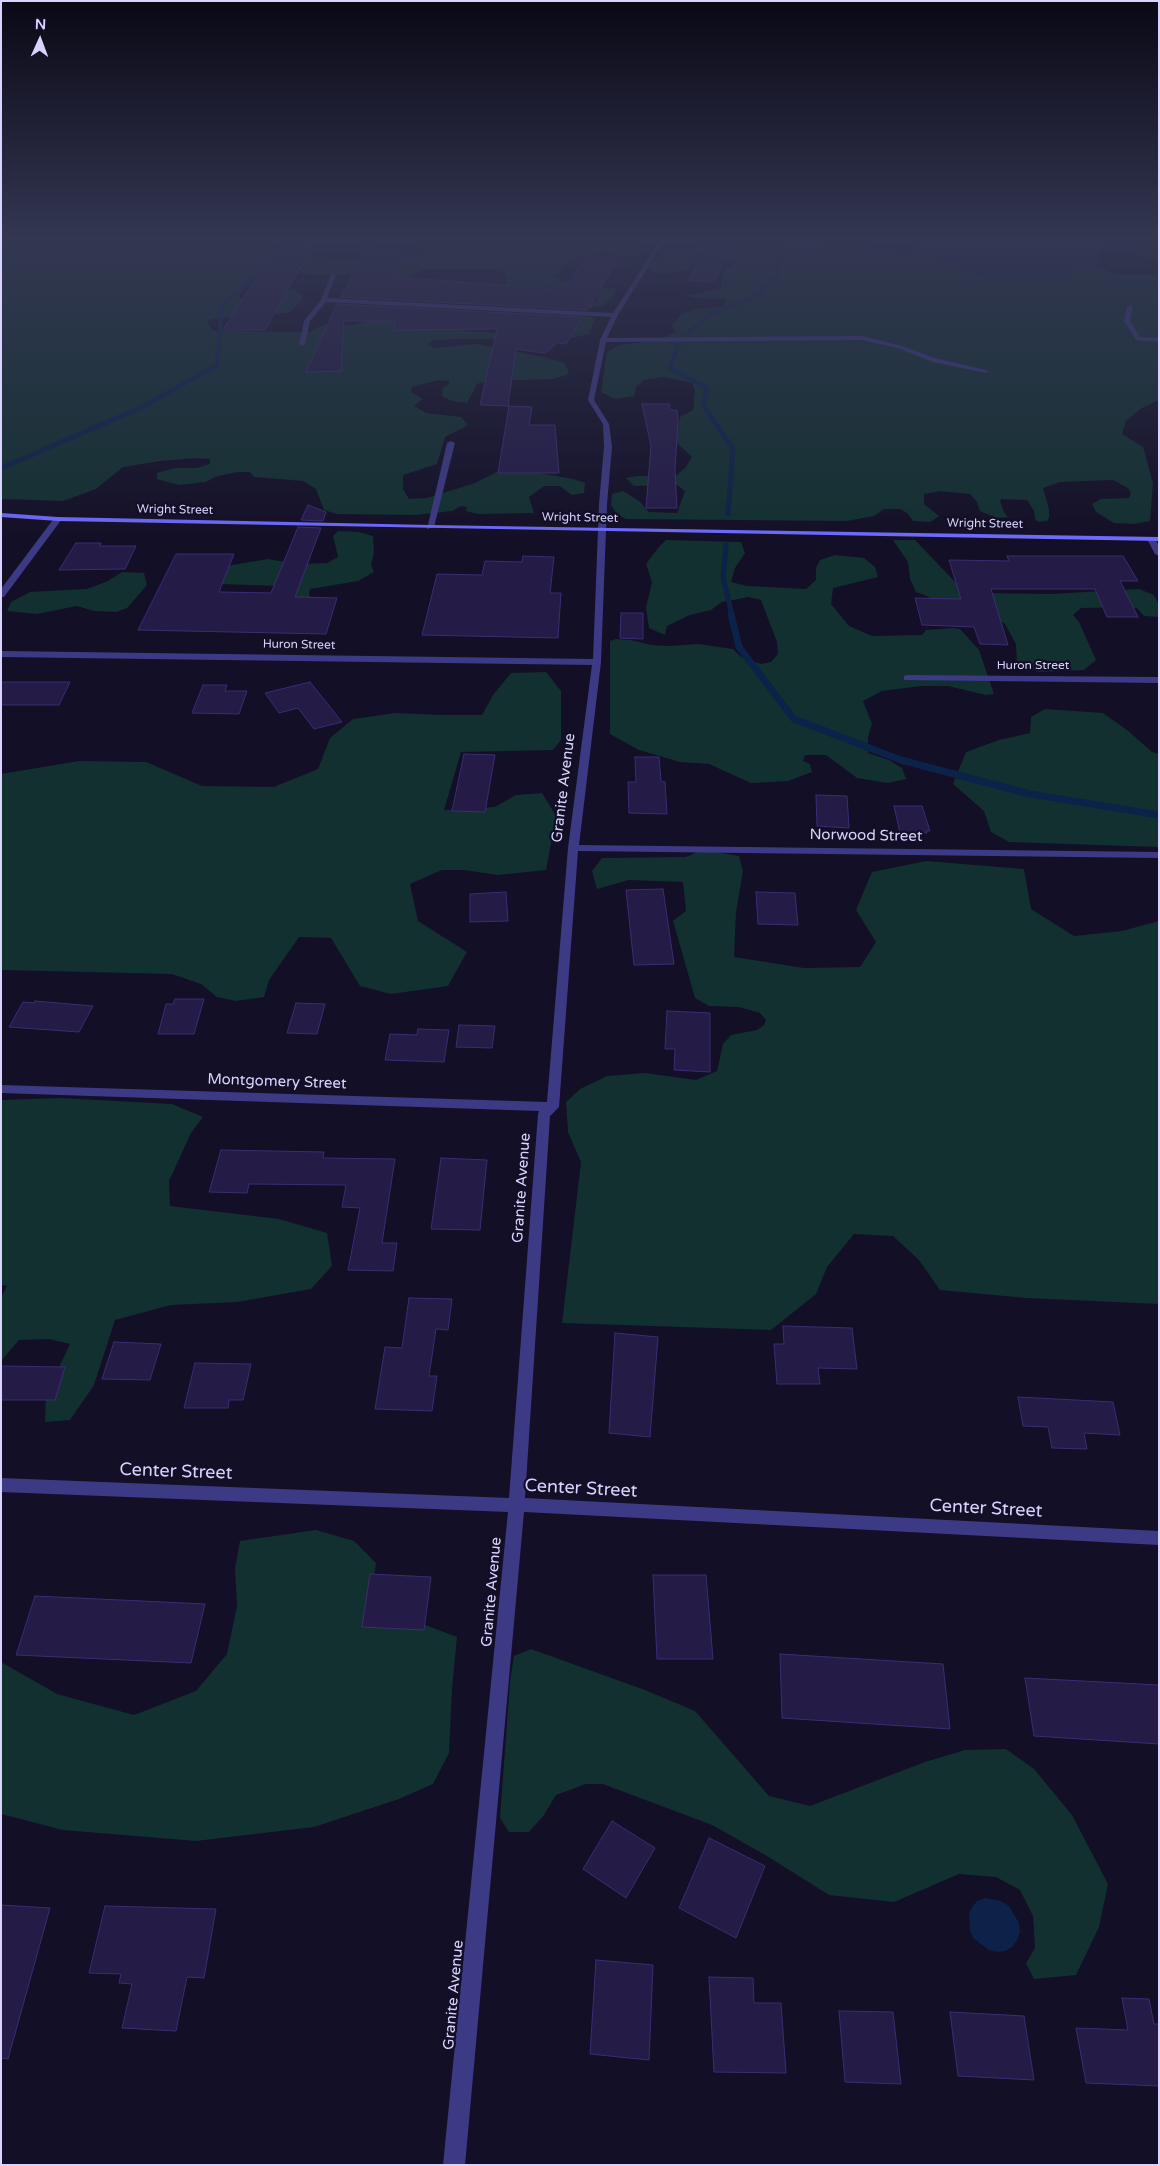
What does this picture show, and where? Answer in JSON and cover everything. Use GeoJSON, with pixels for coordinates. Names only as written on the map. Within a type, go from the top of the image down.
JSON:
{"type":"FeatureCollection","features":[{"type":"Feature","properties":{"kind":"main road","name":"Wright Street"},"geometry":{"type":"LineString","coordinates":[[1,515],[58,519],[430,527],[1155,539]]}},
{"type":"Feature","properties":{"kind":"street","name":"Granite Avenue"},"geometry":{"type":"LineString","coordinates":[[454,2165],[517,1505],[544,1114],[552,1107],[573,848],[596,662],[603,504],[608,447],[606,424],[591,400],[603,341]]}},
{"type":"Feature","properties":{"kind":"street"},"geometry":{"type":"LineString","coordinates":[[877,341],[900,346],[933,360],[986,371]]}},
{"type":"Feature","properties":{"kind":"street"},"geometry":{"type":"LineString","coordinates":[[430,527],[451,443]]}},
{"type":"Feature","properties":{"kind":"street"},"geometry":{"type":"LineString","coordinates":[[1,595],[58,519]]}},
{"type":"Feature","properties":{"kind":"street"},"geometry":{"type":"LineString","coordinates":[[1155,539],[1159,554]]}},
{"type":"Feature","properties":{"kind":"street","name":"Huron Street"},"geometry":{"type":"LineString","coordinates":[[1,654],[596,662]]}},
{"type":"Feature","properties":{"kind":"street","name":"Huron Street"},"geometry":{"type":"LineString","coordinates":[[907,678],[1159,680]]}},
{"type":"Feature","properties":{"kind":"street","name":"Norwood Street"},"geometry":{"type":"LineString","coordinates":[[573,848],[1159,855]]}},
{"type":"Feature","properties":{"kind":"street","name":"Montgomery Street"},"geometry":{"type":"LineString","coordinates":[[1,1089],[552,1107]]}},
{"type":"Feature","properties":{"kind":"street","name":"Center Street"},"geometry":{"type":"LineString","coordinates":[[1,1485],[517,1505],[1159,1538]]}},
{"type":"Feature","properties":{"kind":"green space"},"geometry":{"type":"Polygon","coordinates":[[[1,341],[432,341],[428,344],[435,348],[476,344],[543,357],[565,363],[569,374],[553,379],[488,381],[477,384],[467,403],[452,401],[442,396],[443,387],[449,385],[449,381],[439,380],[412,387],[411,392],[423,399],[414,406],[426,413],[461,417],[468,425],[445,437],[437,464],[403,475],[403,489],[409,499],[427,498],[475,483],[508,464],[532,472],[585,483],[584,493],[572,495],[560,486],[544,486],[529,497],[534,513],[478,514],[466,511],[467,507],[461,506],[452,511],[415,515],[337,514],[324,510],[316,489],[303,481],[254,477],[250,472],[237,472],[218,476],[205,482],[179,485],[157,479],[157,473],[175,468],[196,468],[210,464],[210,459],[196,458],[123,467],[96,489],[63,501],[1,499],[1,341]]]}},
{"type":"Feature","properties":{"kind":"green space"},"geometry":{"type":"Polygon","coordinates":[[[650,341],[1159,341],[1159,400],[1140,409],[1126,421],[1122,434],[1143,447],[1153,483],[1150,521],[1134,524],[1114,523],[1096,512],[1092,504],[1101,499],[1129,498],[1131,493],[1128,488],[1113,480],[1060,482],[1043,488],[1049,509],[1049,517],[1047,521],[1038,522],[1027,500],[1001,499],[1004,512],[1008,517],[997,518],[980,511],[977,502],[970,494],[940,491],[924,494],[924,504],[939,516],[930,522],[913,521],[907,513],[900,509],[884,509],[874,516],[847,521],[626,519],[617,514],[611,505],[612,494],[623,491],[639,501],[649,512],[677,513],[685,491],[677,485],[634,486],[626,478],[677,475],[686,467],[692,457],[676,442],[680,417],[693,410],[695,391],[692,383],[663,377],[644,380],[636,387],[634,396],[615,399],[601,392],[607,352],[619,345],[650,341]]]}},
{"type":"Feature","properties":{"kind":"green space"},"geometry":{"type":"Polygon","coordinates":[[[338,531],[359,532],[373,536],[374,553],[371,564],[374,572],[358,581],[310,589],[309,594],[313,602],[305,612],[279,586],[221,584],[197,571],[268,559],[297,564],[327,563],[338,557],[333,536],[338,531]]]}},
{"type":"Feature","properties":{"kind":"green space"},"geometry":{"type":"Polygon","coordinates":[[[666,540],[741,542],[745,553],[735,568],[731,582],[747,586],[806,589],[816,580],[816,568],[820,560],[835,555],[864,558],[875,567],[878,577],[833,588],[831,604],[849,626],[872,636],[922,635],[926,630],[960,629],[979,650],[994,694],[986,695],[948,686],[921,686],[882,691],[863,701],[872,724],[868,737],[868,753],[889,760],[902,768],[906,779],[888,783],[857,778],[826,755],[805,755],[803,761],[810,764],[812,772],[788,781],[751,783],[709,764],[680,762],[639,750],[610,734],[610,641],[616,639],[631,640],[651,645],[668,646],[698,644],[733,649],[741,657],[761,664],[771,662],[778,654],[777,642],[761,600],[749,597],[722,602],[711,610],[690,615],[667,626],[665,635],[649,628],[646,608],[652,582],[646,564],[666,540]]]}},
{"type":"Feature","properties":{"kind":"green space"},"geometry":{"type":"Polygon","coordinates":[[[893,540],[915,540],[960,587],[976,593],[1050,594],[1139,589],[1154,595],[1159,605],[1159,617],[1144,616],[1137,608],[1081,608],[1073,615],[1079,622],[1096,660],[1084,670],[1038,672],[1017,662],[1016,644],[1005,624],[999,620],[939,605],[929,597],[916,592],[910,579],[908,562],[893,540]]]}},
{"type":"Feature","properties":{"kind":"green space"},"geometry":{"type":"Polygon","coordinates":[[[122,572],[144,573],[147,585],[127,608],[116,612],[94,611],[77,606],[37,614],[7,611],[11,602],[30,592],[87,589],[108,581],[122,572]]]}},
{"type":"Feature","properties":{"kind":"green space"},"geometry":{"type":"Polygon","coordinates":[[[546,672],[561,691],[561,740],[553,750],[461,752],[444,810],[495,807],[516,795],[542,793],[556,816],[546,870],[498,875],[464,870],[442,870],[410,884],[418,921],[467,952],[448,986],[391,994],[360,986],[331,938],[299,937],[269,980],[264,997],[236,1001],[217,997],[201,984],[172,974],[1,970],[1,774],[79,761],[146,762],[202,786],[274,787],[318,769],[330,738],[353,719],[396,713],[482,715],[493,695],[511,673],[546,672]]]}},
{"type":"Feature","properties":{"kind":"green space"},"geometry":{"type":"Polygon","coordinates":[[[1045,709],[1103,713],[1127,730],[1152,752],[1159,754],[1159,847],[1009,842],[991,832],[984,811],[953,784],[966,752],[999,740],[1030,733],[1031,717],[1045,709]]]}},
{"type":"Feature","properties":{"kind":"green space"},"geometry":{"type":"Polygon","coordinates":[[[697,852],[717,852],[739,856],[743,871],[736,912],[734,957],[804,968],[860,967],[876,942],[856,910],[872,872],[926,861],[1024,869],[1031,909],[1074,936],[1122,931],[1159,921],[1159,1304],[1026,1298],[940,1290],[919,1260],[893,1236],[854,1234],[827,1267],[816,1294],[771,1330],[562,1323],[581,1162],[568,1132],[566,1102],[580,1089],[607,1076],[645,1073],[696,1080],[717,1071],[723,1044],[731,1035],[757,1030],[764,1025],[766,1020],[760,1013],[739,1007],[709,1006],[695,998],[673,921],[686,911],[683,882],[629,880],[597,889],[592,871],[602,858],[686,857],[697,852]]]}},
{"type":"Feature","properties":{"kind":"green space"},"geometry":{"type":"Polygon","coordinates":[[[60,1098],[172,1104],[203,1117],[191,1133],[169,1181],[170,1206],[279,1219],[327,1233],[332,1266],[311,1289],[237,1302],[171,1305],[115,1320],[94,1385],[70,1420],[45,1422],[46,1395],[70,1344],[49,1339],[19,1340],[1,1361],[1,1298],[7,1286],[1,1285],[1,1100],[60,1098]]]}},
{"type":"Feature","properties":{"kind":"green space"},"geometry":{"type":"Polygon","coordinates":[[[316,1530],[354,1541],[376,1563],[372,1590],[393,1617],[428,1626],[457,1637],[449,1753],[433,1784],[399,1799],[314,1827],[196,1841],[63,1830],[1,1814],[1,1662],[57,1694],[134,1715],[196,1691],[227,1654],[237,1606],[235,1568],[240,1541],[316,1530]]]}},
{"type":"Feature","properties":{"kind":"green space"},"geometry":{"type":"Polygon","coordinates":[[[531,1649],[645,1690],[695,1711],[769,1796],[810,1806],[925,1762],[965,1750],[1006,1749],[1034,1769],[1072,1815],[1108,1884],[1099,1927],[1076,1975],[1034,1979],[1026,1963],[1035,1948],[1033,1916],[1020,1890],[996,1877],[959,1874],[894,1902],[829,1895],[767,1856],[712,1825],[603,1784],[586,1784],[556,1795],[544,1815],[529,1832],[509,1832],[500,1818],[510,1682],[514,1656],[531,1649]]]}},
{"type":"Feature","properties":{"kind":"water"},"geometry":{"type":"Polygon","coordinates":[[[985,1898],[1001,1901],[1009,1906],[1019,1923],[1020,1932],[1017,1940],[1012,1947],[1005,1951],[989,1950],[974,1939],[970,1931],[969,1914],[972,1907],[977,1901],[985,1898]]]}},
{"type":"Feature","properties":{"kind":"building"},"geometry":{"type":"Polygon","coordinates":[[[320,341],[343,341],[341,371],[306,372],[320,341]]]}},
{"type":"Feature","properties":{"kind":"building"},"geometry":{"type":"Polygon","coordinates":[[[494,341],[568,341],[566,344],[557,343],[545,353],[516,349],[508,406],[480,405],[494,341]]]}},
{"type":"Feature","properties":{"kind":"building"},"geometry":{"type":"Polygon","coordinates":[[[642,404],[669,404],[670,410],[677,410],[675,470],[677,508],[646,508],[651,446],[642,404]]]}},
{"type":"Feature","properties":{"kind":"building"},"geometry":{"type":"Polygon","coordinates":[[[509,406],[532,407],[529,425],[555,425],[559,473],[498,473],[509,406]]]}},
{"type":"Feature","properties":{"kind":"building"},"geometry":{"type":"Polygon","coordinates":[[[308,505],[326,512],[323,521],[301,520],[308,505]]]}},
{"type":"Feature","properties":{"kind":"building"},"geometry":{"type":"Polygon","coordinates":[[[298,527],[321,528],[295,597],[337,598],[326,634],[138,630],[176,554],[234,554],[219,592],[271,593],[298,527]]]}},
{"type":"Feature","properties":{"kind":"building"},"geometry":{"type":"Polygon","coordinates":[[[76,543],[101,543],[100,546],[136,546],[125,569],[59,570],[76,543]]]}},
{"type":"Feature","properties":{"kind":"building"},"geometry":{"type":"Polygon","coordinates":[[[523,556],[554,557],[550,593],[561,593],[558,638],[422,635],[437,574],[482,575],[485,561],[522,562],[523,556]]]}},
{"type":"Feature","properties":{"kind":"building"},"geometry":{"type":"Polygon","coordinates":[[[1007,556],[1123,556],[1138,581],[1120,581],[1138,617],[1107,617],[1095,589],[991,589],[1008,645],[980,644],[974,627],[922,625],[915,598],[961,599],[949,560],[1009,561],[1007,556]]]}},
{"type":"Feature","properties":{"kind":"building"},"geometry":{"type":"Polygon","coordinates":[[[621,613],[643,613],[643,639],[620,638],[621,613]]]}},
{"type":"Feature","properties":{"kind":"building"},"geometry":{"type":"Polygon","coordinates":[[[1,682],[70,682],[59,705],[1,705],[1,682]]]}},
{"type":"Feature","properties":{"kind":"building"},"geometry":{"type":"Polygon","coordinates":[[[310,682],[342,722],[314,729],[298,708],[279,713],[265,693],[310,682]]]}},
{"type":"Feature","properties":{"kind":"building"},"geometry":{"type":"Polygon","coordinates":[[[203,685],[227,685],[225,691],[247,691],[239,714],[192,713],[203,685]]]}},
{"type":"Feature","properties":{"kind":"building"},"geometry":{"type":"Polygon","coordinates":[[[464,754],[495,755],[485,812],[452,811],[464,754]]]}},
{"type":"Feature","properties":{"kind":"building"},"geometry":{"type":"Polygon","coordinates":[[[635,757],[659,757],[661,781],[665,782],[667,814],[629,813],[628,782],[636,782],[635,757]]]}},
{"type":"Feature","properties":{"kind":"building"},"geometry":{"type":"Polygon","coordinates":[[[816,795],[847,796],[849,828],[817,826],[816,795]]]}},
{"type":"Feature","properties":{"kind":"building"},"geometry":{"type":"Polygon","coordinates":[[[894,806],[922,806],[930,831],[926,831],[927,833],[900,833],[894,806]]]}},
{"type":"Feature","properties":{"kind":"building"},"geometry":{"type":"Polygon","coordinates":[[[663,889],[674,964],[634,965],[626,890],[663,889]]]}},
{"type":"Feature","properties":{"kind":"building"},"geometry":{"type":"Polygon","coordinates":[[[506,892],[508,921],[470,922],[470,894],[506,892]]]}},
{"type":"Feature","properties":{"kind":"building"},"geometry":{"type":"Polygon","coordinates":[[[756,892],[795,893],[798,925],[758,924],[756,892]]]}},
{"type":"Feature","properties":{"kind":"building"},"geometry":{"type":"Polygon","coordinates":[[[175,999],[204,999],[194,1034],[158,1034],[166,1004],[173,1004],[175,999]]]}},
{"type":"Feature","properties":{"kind":"building"},"geometry":{"type":"Polygon","coordinates":[[[35,1001],[93,1006],[79,1032],[9,1027],[23,1002],[34,1003],[35,1001]]]}},
{"type":"Feature","properties":{"kind":"building"},"geometry":{"type":"Polygon","coordinates":[[[296,1003],[325,1004],[317,1034],[287,1033],[296,1003]]]}},
{"type":"Feature","properties":{"kind":"building"},"geometry":{"type":"Polygon","coordinates":[[[667,1011],[710,1013],[710,1072],[674,1070],[675,1049],[665,1049],[667,1011]]]}},
{"type":"Feature","properties":{"kind":"building"},"geometry":{"type":"Polygon","coordinates":[[[459,1025],[495,1026],[492,1048],[456,1047],[459,1025]]]}},
{"type":"Feature","properties":{"kind":"building"},"geometry":{"type":"Polygon","coordinates":[[[418,1029],[449,1030],[444,1062],[385,1060],[390,1034],[417,1035],[418,1029]]]}},
{"type":"Feature","properties":{"kind":"building"},"geometry":{"type":"Polygon","coordinates":[[[221,1150],[324,1152],[323,1158],[395,1159],[382,1243],[397,1243],[393,1271],[348,1270],[360,1208],[342,1207],[346,1185],[249,1184],[247,1193],[209,1192],[221,1150]]]}},
{"type":"Feature","properties":{"kind":"building"},"geometry":{"type":"Polygon","coordinates":[[[441,1158],[487,1160],[480,1230],[431,1229],[441,1158]]]}},
{"type":"Feature","properties":{"kind":"building"},"geometry":{"type":"Polygon","coordinates":[[[409,1298],[452,1299],[448,1330],[436,1329],[429,1376],[437,1376],[432,1411],[375,1409],[385,1347],[402,1348],[409,1298]]]}},
{"type":"Feature","properties":{"kind":"building"},"geometry":{"type":"Polygon","coordinates":[[[783,1326],[852,1328],[857,1369],[818,1368],[820,1384],[777,1384],[774,1344],[784,1344],[783,1326]]]}},
{"type":"Feature","properties":{"kind":"building"},"geometry":{"type":"Polygon","coordinates":[[[615,1333],[658,1337],[650,1437],[609,1433],[615,1333]]]}},
{"type":"Feature","properties":{"kind":"building"},"geometry":{"type":"Polygon","coordinates":[[[114,1342],[161,1344],[150,1380],[102,1379],[114,1342]]]}},
{"type":"Feature","properties":{"kind":"building"},"geometry":{"type":"Polygon","coordinates":[[[195,1363],[251,1364],[243,1400],[229,1400],[228,1408],[184,1408],[195,1363]]]}},
{"type":"Feature","properties":{"kind":"building"},"geometry":{"type":"Polygon","coordinates":[[[1,1366],[65,1367],[55,1400],[1,1400],[1,1366]]]}},
{"type":"Feature","properties":{"kind":"building"},"geometry":{"type":"Polygon","coordinates":[[[1018,1397],[1113,1402],[1120,1435],[1084,1433],[1087,1449],[1052,1448],[1048,1427],[1023,1426],[1018,1397]]]}},
{"type":"Feature","properties":{"kind":"building"},"geometry":{"type":"Polygon","coordinates":[[[370,1574],[431,1577],[424,1630],[362,1627],[370,1574]]]}},
{"type":"Feature","properties":{"kind":"building"},"geometry":{"type":"Polygon","coordinates":[[[653,1575],[706,1575],[713,1659],[657,1659],[653,1575]]]}},
{"type":"Feature","properties":{"kind":"building"},"geometry":{"type":"Polygon","coordinates":[[[35,1596],[205,1604],[191,1663],[16,1655],[35,1596]]]}},
{"type":"Feature","properties":{"kind":"building"},"geometry":{"type":"Polygon","coordinates":[[[780,1654],[943,1664],[950,1729],[782,1718],[780,1654]]]}},
{"type":"Feature","properties":{"kind":"building"},"geometry":{"type":"Polygon","coordinates":[[[1025,1678],[1159,1685],[1159,1744],[1034,1736],[1025,1678]]]}},
{"type":"Feature","properties":{"kind":"building"},"geometry":{"type":"Polygon","coordinates":[[[612,1821],[655,1848],[626,1898],[583,1869],[612,1821]]]}},
{"type":"Feature","properties":{"kind":"building"},"geometry":{"type":"Polygon","coordinates":[[[709,1838],[765,1866],[736,1938],[679,1908],[709,1838]]]}},
{"type":"Feature","properties":{"kind":"building"},"geometry":{"type":"Polygon","coordinates":[[[1,1905],[50,1908],[8,2059],[1,2058],[1,1905]]]}},
{"type":"Feature","properties":{"kind":"building"},"geometry":{"type":"Polygon","coordinates":[[[105,1906],[216,1909],[204,1978],[187,1977],[176,2031],[122,2028],[132,1984],[119,1983],[121,1974],[89,1973],[105,1906]]]}},
{"type":"Feature","properties":{"kind":"building"},"geometry":{"type":"Polygon","coordinates":[[[596,1960],[653,1965],[649,2060],[590,2054],[596,1960]]]}},
{"type":"Feature","properties":{"kind":"building"},"geometry":{"type":"Polygon","coordinates":[[[709,1977],[753,1978],[754,2003],[781,2003],[786,2073],[714,2072],[709,1977]]]}},
{"type":"Feature","properties":{"kind":"building"},"geometry":{"type":"Polygon","coordinates":[[[1122,1998],[1149,1999],[1154,2024],[1159,2024],[1159,2086],[1086,2083],[1076,2028],[1128,2030],[1122,1998]]]}},
{"type":"Feature","properties":{"kind":"building"},"geometry":{"type":"Polygon","coordinates":[[[839,2011],[893,2012],[901,2084],[845,2082],[839,2011]]]}},
{"type":"Feature","properties":{"kind":"building"},"geometry":{"type":"Polygon","coordinates":[[[950,2012],[1024,2016],[1034,2080],[958,2076],[950,2012]]]}},
{"type":"Feature","properties":{"kind":"waterway"},"geometry":{"type":"LineString","coordinates":[[144,406],[217,365],[219,341]]}},
{"type":"Feature","properties":{"kind":"waterway"},"geometry":{"type":"LineString","coordinates":[[678,345],[670,368],[707,388],[703,405]]}},
{"type":"Feature","properties":{"kind":"waterway"},"geometry":{"type":"LineString","coordinates":[[1,468],[147,405]]}},
{"type":"Feature","properties":{"kind":"waterway"},"geometry":{"type":"LineString","coordinates":[[703,405],[733,449],[728,514]]}},
{"type":"Feature","properties":{"kind":"waterway"},"geometry":{"type":"LineString","coordinates":[[726,545],[723,577],[732,615]]}},
{"type":"Feature","properties":{"kind":"waterway"},"geometry":{"type":"LineString","coordinates":[[731,614],[739,647],[794,719],[901,760],[1030,794],[1159,815]]}}]}
